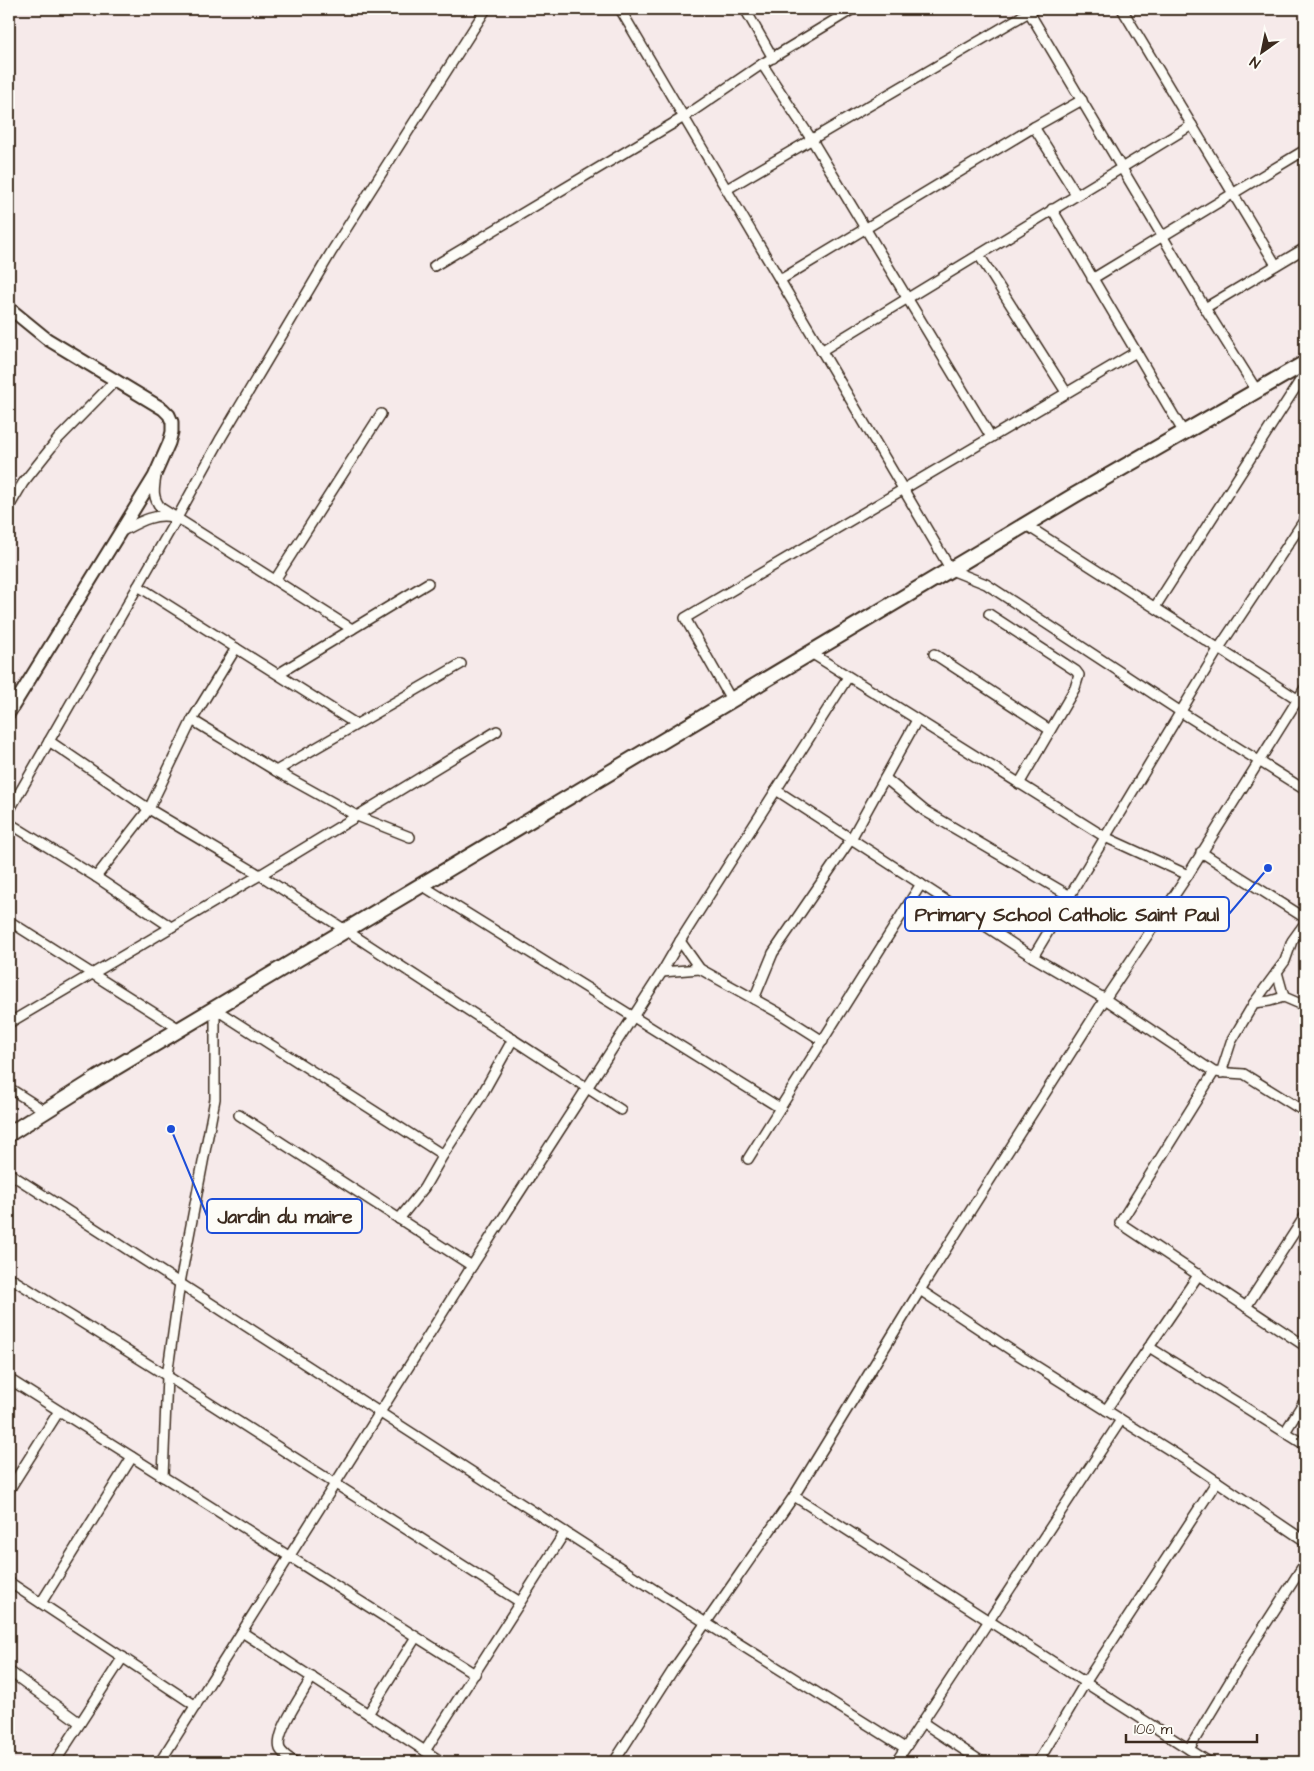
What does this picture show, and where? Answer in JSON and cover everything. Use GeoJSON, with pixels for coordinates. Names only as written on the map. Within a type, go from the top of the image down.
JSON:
{"type":"FeatureCollection","features":[{"type":"Feature","properties":{"kind":"main road"},"geometry":{"type":"LineString","coordinates":[[9,1134],[1026,525],[1305,363]]}},
{"type":"Feature","properties":{"kind":"street"},"geometry":{"type":"LineString","coordinates":[[9,811],[221,438],[332,251],[486,9]]}},
{"type":"Feature","properties":{"kind":"street"},"geometry":{"type":"LineString","coordinates":[[620,9],[951,570],[986,584],[1181,712],[1305,790]]}},
{"type":"Feature","properties":{"kind":"street"},"geometry":{"type":"LineString","coordinates":[[629,9],[630,26]]}},
{"type":"Feature","properties":{"kind":"street"},"geometry":{"type":"LineString","coordinates":[[745,9],[773,58]]}},
{"type":"Feature","properties":{"kind":"street"},"geometry":{"type":"LineString","coordinates":[[434,266],[684,117],[762,64],[853,9]]}},
{"type":"Feature","properties":{"kind":"street"},"geometry":{"type":"LineString","coordinates":[[1122,9],[1276,265]]}},
{"type":"Feature","properties":{"kind":"street"},"geometry":{"type":"LineString","coordinates":[[727,189],[1032,10],[1082,100],[1205,308],[1257,391]]}},
{"type":"Feature","properties":{"kind":"street"},"geometry":{"type":"LineString","coordinates":[[762,64],[812,140],[906,299],[991,437]]}},
{"type":"Feature","properties":{"kind":"street"},"geometry":{"type":"LineString","coordinates":[[780,280],[864,228],[1082,100]]}},
{"type":"Feature","properties":{"kind":"street"},"geometry":{"type":"LineString","coordinates":[[821,351],[1192,125]]}},
{"type":"Feature","properties":{"kind":"street"},"geometry":{"type":"LineString","coordinates":[[1034,127],[1076,194]]}},
{"type":"Feature","properties":{"kind":"street"},"geometry":{"type":"LineString","coordinates":[[1092,279],[1305,150]]}},
{"type":"Feature","properties":{"kind":"street"},"geometry":{"type":"LineString","coordinates":[[1052,209],[1184,433]]}},
{"type":"Feature","properties":{"kind":"street"},"geometry":{"type":"LineString","coordinates":[[1205,308],[1303,250],[1305,261]]}},
{"type":"Feature","properties":{"kind":"street"},"geometry":{"type":"LineString","coordinates":[[979,255],[1066,392]]}},
{"type":"Feature","properties":{"kind":"street"},"geometry":{"type":"LineString","coordinates":[[9,308],[42,336],[163,409],[169,415],[172,422],[169,443],[157,471],[9,713]]}},
{"type":"Feature","properties":{"kind":"street"},"geometry":{"type":"LineString","coordinates":[[732,701],[685,618],[902,488],[1136,352]]}},
{"type":"Feature","properties":{"kind":"street"},"geometry":{"type":"LineString","coordinates":[[1155,608],[1305,373]]}},
{"type":"Feature","properties":{"kind":"street"},"geometry":{"type":"LineString","coordinates":[[9,507],[23,483],[58,439],[116,380]]}},
{"type":"Feature","properties":{"kind":"street"},"geometry":{"type":"LineString","coordinates":[[275,580],[381,414]]}},
{"type":"Feature","properties":{"kind":"street"},"geometry":{"type":"LineString","coordinates":[[157,471],[153,493],[161,508],[352,630]]}},
{"type":"Feature","properties":{"kind":"street"},"geometry":{"type":"LineString","coordinates":[[122,531],[154,516],[177,518]]}},
{"type":"Feature","properties":{"kind":"street"},"geometry":{"type":"LineString","coordinates":[[1033,957],[1219,648],[1305,519]]}},
{"type":"Feature","properties":{"kind":"street"},"geometry":{"type":"LineString","coordinates":[[1026,525],[1302,702]]}},
{"type":"Feature","properties":{"kind":"street"},"geometry":{"type":"LineString","coordinates":[[278,674],[428,583]]}},
{"type":"Feature","properties":{"kind":"street"},"geometry":{"type":"LineString","coordinates":[[138,586],[356,724]]}},
{"type":"Feature","properties":{"kind":"street"},"geometry":{"type":"LineString","coordinates":[[989,614],[1076,671],[1079,675],[1074,688],[1019,784]]}},
{"type":"Feature","properties":{"kind":"street"},"geometry":{"type":"LineString","coordinates":[[96,877],[149,809],[192,720],[236,648]]}},
{"type":"Feature","properties":{"kind":"street"},"geometry":{"type":"LineString","coordinates":[[811,654],[1105,837],[1188,875]]}},
{"type":"Feature","properties":{"kind":"street"},"geometry":{"type":"LineString","coordinates":[[934,654],[1050,730]]}},
{"type":"Feature","properties":{"kind":"street"},"geometry":{"type":"LineString","coordinates":[[276,771],[461,664]]}},
{"type":"Feature","properties":{"kind":"street"},"geometry":{"type":"LineString","coordinates":[[160,1762],[472,1266],[662,972],[680,940],[848,676]]}},
{"type":"Feature","properties":{"kind":"street"},"geometry":{"type":"LineString","coordinates":[[614,1762],[706,1623],[794,1496],[920,1290],[1105,999],[1188,875],[1259,761],[1302,702],[1305,688]]}},
{"type":"Feature","properties":{"kind":"street"},"geometry":{"type":"LineString","coordinates":[[192,720],[276,771],[357,816],[410,838]]}},
{"type":"Feature","properties":{"kind":"street"},"geometry":{"type":"LineString","coordinates":[[754,999],[773,954],[851,839],[917,720]]}},
{"type":"Feature","properties":{"kind":"street"},"geometry":{"type":"LineString","coordinates":[[9,1023],[260,876],[497,730]]}},
{"type":"Feature","properties":{"kind":"street"},"geometry":{"type":"LineString","coordinates":[[49,742],[149,809],[347,931],[621,1110]]}},
{"type":"Feature","properties":{"kind":"street"},"geometry":{"type":"LineString","coordinates":[[885,778],[925,811],[1070,896]]}},
{"type":"Feature","properties":{"kind":"street"},"geometry":{"type":"LineString","coordinates":[[776,790],[1033,957],[1105,999],[1218,1072],[1244,1074],[1305,1112]]}},
{"type":"Feature","properties":{"kind":"street"},"geometry":{"type":"LineString","coordinates":[[9,823],[96,877],[171,927]]}},
{"type":"Feature","properties":{"kind":"street"},"geometry":{"type":"LineString","coordinates":[[1201,852],[1305,918]]}},
{"type":"Feature","properties":{"kind":"street"},"geometry":{"type":"LineString","coordinates":[[748,1160],[922,884]]}},
{"type":"Feature","properties":{"kind":"street"},"geometry":{"type":"LineString","coordinates":[[423,886],[780,1108]]}},
{"type":"Feature","properties":{"kind":"street"},"geometry":{"type":"LineString","coordinates":[[9,921],[181,1030]]}},
{"type":"Feature","properties":{"kind":"street"},"geometry":{"type":"LineString","coordinates":[[1305,922],[1292,941],[1285,961],[1254,1003],[1230,1042],[1218,1072],[1120,1223],[1305,1346]]}},
{"type":"Feature","properties":{"kind":"street"},"geometry":{"type":"LineString","coordinates":[[680,940],[700,969],[823,1041]]}},
{"type":"Feature","properties":{"kind":"street"},"geometry":{"type":"LineString","coordinates":[[662,972],[700,969]]}},
{"type":"Feature","properties":{"kind":"street"},"geometry":{"type":"LineString","coordinates":[[1277,972],[1284,997]]}},
{"type":"Feature","properties":{"kind":"street"},"geometry":{"type":"LineString","coordinates":[[1254,1003],[1284,997],[1305,1006]]}},
{"type":"Feature","properties":{"kind":"street"},"geometry":{"type":"LineString","coordinates":[[215,1009],[443,1155]]}},
{"type":"Feature","properties":{"kind":"street"},"geometry":{"type":"LineString","coordinates":[[163,1477],[167,1376],[180,1284],[215,1099],[215,1009]]}},
{"type":"Feature","properties":{"kind":"street"},"geometry":{"type":"LineString","coordinates":[[399,1219],[424,1188],[480,1098],[513,1039]]}},
{"type":"Feature","properties":{"kind":"street"},"geometry":{"type":"LineString","coordinates":[[9,1088],[45,1111]]}},
{"type":"Feature","properties":{"kind":"street"},"geometry":{"type":"LineString","coordinates":[[239,1115],[472,1266]]}},
{"type":"Feature","properties":{"kind":"street"},"geometry":{"type":"LineString","coordinates":[[9,1173],[706,1623],[905,1748]]}},
{"type":"Feature","properties":{"kind":"street"},"geometry":{"type":"LineString","coordinates":[[1246,1307],[1305,1216]]}},
{"type":"Feature","properties":{"kind":"street"},"geometry":{"type":"LineString","coordinates":[[1106,1410],[1199,1274]]}},
{"type":"Feature","properties":{"kind":"street"},"geometry":{"type":"LineString","coordinates":[[11,1282],[167,1376],[520,1602]]}},
{"type":"Feature","properties":{"kind":"street"},"geometry":{"type":"LineString","coordinates":[[920,1290],[1216,1481],[1305,1541]]}},
{"type":"Feature","properties":{"kind":"street"},"geometry":{"type":"LineString","coordinates":[[1149,1347],[1305,1445]]}},
{"type":"Feature","properties":{"kind":"street"},"geometry":{"type":"LineString","coordinates":[[9,1379],[474,1674]]}},
{"type":"Feature","properties":{"kind":"street"},"geometry":{"type":"LineString","coordinates":[[1284,1432],[1305,1400]]}},
{"type":"Feature","properties":{"kind":"street"},"geometry":{"type":"LineString","coordinates":[[9,1488],[59,1411]]}},
{"type":"Feature","properties":{"kind":"street"},"geometry":{"type":"LineString","coordinates":[[896,1762],[1121,1420]]}},
{"type":"Feature","properties":{"kind":"street"},"geometry":{"type":"LineString","coordinates":[[41,1603],[132,1457]]}},
{"type":"Feature","properties":{"kind":"street"},"geometry":{"type":"LineString","coordinates":[[1038,1762],[1085,1683],[1216,1481]]}},
{"type":"Feature","properties":{"kind":"street"},"geometry":{"type":"LineString","coordinates":[[794,1496],[1209,1762]]}},
{"type":"Feature","properties":{"kind":"street"},"geometry":{"type":"LineString","coordinates":[[425,1752],[565,1532]]}},
{"type":"Feature","properties":{"kind":"street"},"geometry":{"type":"LineString","coordinates":[[1189,1749],[1247,1653],[1305,1563]]}},
{"type":"Feature","properties":{"kind":"street"},"geometry":{"type":"LineString","coordinates":[[9,1582],[196,1706]]}},
{"type":"Feature","properties":{"kind":"street"},"geometry":{"type":"LineString","coordinates":[[242,1632],[442,1762]]}},
{"type":"Feature","properties":{"kind":"street"},"geometry":{"type":"LineString","coordinates":[[368,1714],[416,1637]]}},
{"type":"Feature","properties":{"kind":"street"},"geometry":{"type":"LineString","coordinates":[[55,1762],[122,1657]]}},
{"type":"Feature","properties":{"kind":"street"},"geometry":{"type":"LineString","coordinates":[[9,1671],[80,1723]]}},
{"type":"Feature","properties":{"kind":"street"},"geometry":{"type":"LineString","coordinates":[[295,1762],[285,1755],[280,1748],[280,1740],[283,1728],[312,1678]]}},
{"type":"Feature","properties":{"kind":"street"},"geometry":{"type":"LineString","coordinates":[[922,1722],[982,1762]]}},
{"type":"Feature","properties":{"kind":"place","name":"Primary School Catholic Saint Paul"},"geometry":{"type":"Point","coordinates":[1268,868]}},
{"type":"Feature","properties":{"kind":"place","name":"Jardin du maire"},"geometry":{"type":"Point","coordinates":[171,1129]}}]}
